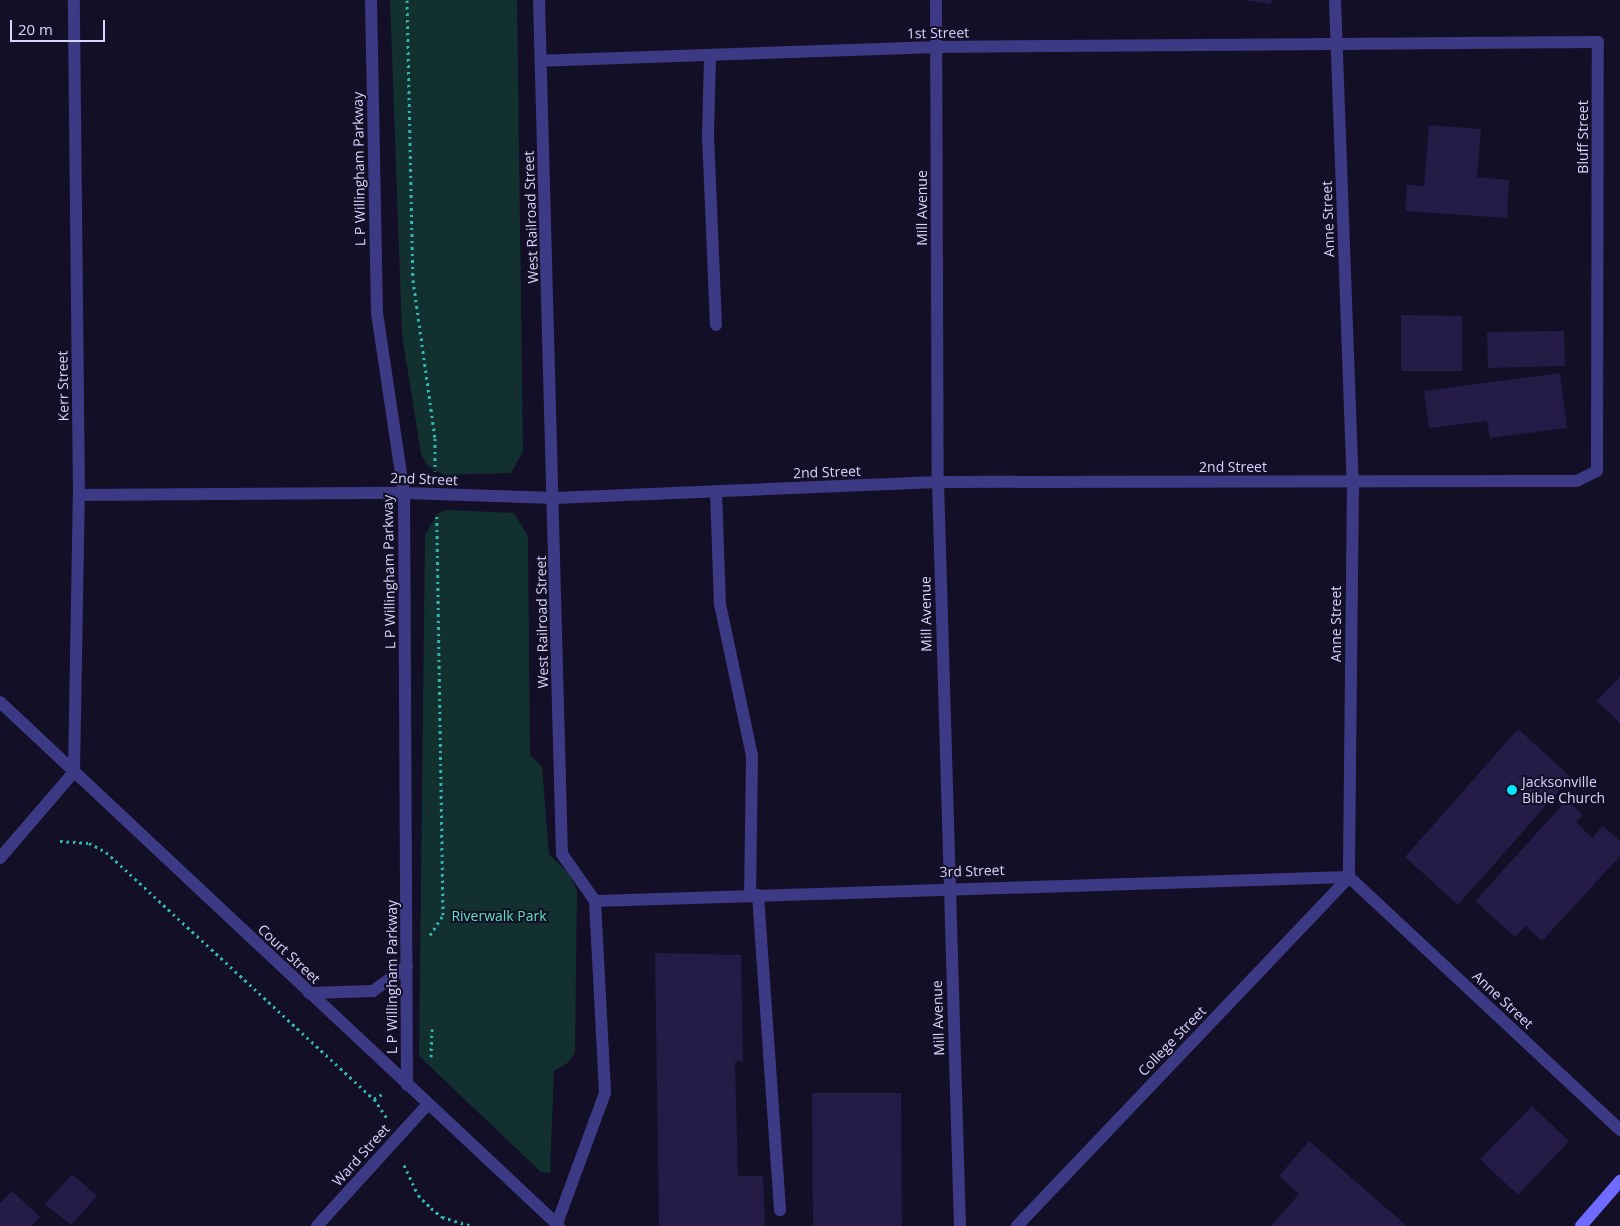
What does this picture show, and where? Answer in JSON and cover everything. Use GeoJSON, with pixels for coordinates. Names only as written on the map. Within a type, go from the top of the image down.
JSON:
{"type":"FeatureCollection","features":[{"type":"Feature","properties":{"kind":"main road"},"geometry":{"type":"LineString","coordinates":[[1581,1226],[1620,1181]]}},
{"type":"Feature","properties":{"kind":"street","name":"Kerr Street"},"geometry":{"type":"LineString","coordinates":[[74,0],[79,495],[74,772]]}},
{"type":"Feature","properties":{"kind":"street","name":"L P Willingham Parkway"},"geometry":{"type":"LineString","coordinates":[[370,0],[377,313],[404,493],[407,1085]]}},
{"type":"Feature","properties":{"kind":"street","name":"West Railroad Street"},"geometry":{"type":"LineString","coordinates":[[540,0],[555,498],[562,854],[595,901]]}},
{"type":"Feature","properties":{"kind":"street","name":"Mill Avenue"},"geometry":{"type":"LineString","coordinates":[[936,0],[938,482],[948,887],[960,1226]]}},
{"type":"Feature","properties":{"kind":"street","name":"Anne Street"},"geometry":{"type":"LineString","coordinates":[[1335,0],[1352,482],[1349,877],[1620,1130]]}},
{"type":"Feature","properties":{"kind":"street","name":"Bluff Street"},"geometry":{"type":"LineString","coordinates":[[1336,46],[1598,42],[1597,471],[1577,481]]}},
{"type":"Feature","properties":{"kind":"street","name":"1st Street"},"geometry":{"type":"LineString","coordinates":[[541,61],[710,58],[937,47],[1336,46]]}},
{"type":"Feature","properties":{"kind":"street"},"geometry":{"type":"LineString","coordinates":[[710,58],[708,135],[716,325]]}},
{"type":"Feature","properties":{"kind":"street","name":"2nd Street"},"geometry":{"type":"LineString","coordinates":[[79,495],[404,493],[555,498],[938,482],[1577,481]]}},
{"type":"Feature","properties":{"kind":"street"},"geometry":{"type":"LineString","coordinates":[[716,491],[720,604],[752,756],[754,895],[780,1210]]}},
{"type":"Feature","properties":{"kind":"street","name":"Court Street"},"geometry":{"type":"LineString","coordinates":[[0,702],[557,1225]]}},
{"type":"Feature","properties":{"kind":"street"},"geometry":{"type":"LineString","coordinates":[[0,858],[74,772]]}},
{"type":"Feature","properties":{"kind":"street","name":"3rd Street"},"geometry":{"type":"LineString","coordinates":[[595,901],[948,887],[1349,877]]}},
{"type":"Feature","properties":{"kind":"street","name":"College Street"},"geometry":{"type":"LineString","coordinates":[[1017,1226],[1349,877]]}},
{"type":"Feature","properties":{"kind":"street"},"geometry":{"type":"LineString","coordinates":[[557,1225],[605,1094],[595,901]]}},
{"type":"Feature","properties":{"kind":"street"},"geometry":{"type":"LineString","coordinates":[[309,993],[373,991],[407,966]]}},
{"type":"Feature","properties":{"kind":"street","name":"Ward Street"},"geometry":{"type":"LineString","coordinates":[[317,1226],[428,1104]]}},
{"type":"Feature","properties":{"kind":"path"},"geometry":{"type":"LineString","coordinates":[[407,0],[413,280],[435,438],[435,472]]}},
{"type":"Feature","properties":{"kind":"path"},"geometry":{"type":"LineString","coordinates":[[430,944],[430,935],[443,915],[437,514]]}},
{"type":"Feature","properties":{"kind":"path"},"geometry":{"type":"LineString","coordinates":[[60,840],[89,843],[106,852],[374,1099],[384,1111]]}},
{"type":"Feature","properties":{"kind":"path"},"geometry":{"type":"LineString","coordinates":[[428,1067],[432,1023]]}},
{"type":"Feature","properties":{"kind":"path"},"geometry":{"type":"LineString","coordinates":[[374,1099],[384,1093]]}},
{"type":"Feature","properties":{"kind":"path"},"geometry":{"type":"LineString","coordinates":[[406,1169],[418,1194],[431,1208],[471,1226]]}},
{"type":"Feature","properties":{"kind":"green space"},"geometry":{"type":"Polygon","coordinates":[[[390,0],[517,0],[523,451],[511,473],[444,475],[428,466],[421,454],[402,335],[390,0]]]}},
{"type":"Feature","properties":{"kind":"green space","name":"Riverwalk Park"},"geometry":{"type":"Polygon","coordinates":[[[446,510],[514,513],[528,536],[530,755],[542,767],[549,854],[570,875],[577,890],[575,1052],[569,1062],[554,1071],[550,1173],[541,1172],[419,1056],[425,535],[437,514],[446,510]]]}},
{"type":"Feature","properties":{"kind":"building"},"geometry":{"type":"Polygon","coordinates":[[[1244,0],[1272,0],[1271,4],[1244,0]]]}},
{"type":"Feature","properties":{"kind":"building"},"geometry":{"type":"Polygon","coordinates":[[[1429,125],[1481,129],[1477,177],[1509,180],[1507,218],[1405,211],[1407,185],[1424,186],[1429,125]]]}},
{"type":"Feature","properties":{"kind":"building"},"geometry":{"type":"Polygon","coordinates":[[[1401,315],[1462,316],[1462,371],[1401,371],[1401,315]]]}},
{"type":"Feature","properties":{"kind":"building"},"geometry":{"type":"Polygon","coordinates":[[[1564,331],[1565,366],[1488,368],[1487,332],[1564,331]]]}},
{"type":"Feature","properties":{"kind":"building"},"geometry":{"type":"Polygon","coordinates":[[[1560,373],[1567,428],[1490,438],[1487,421],[1429,428],[1424,391],[1560,373]]]}},
{"type":"Feature","properties":{"kind":"building"},"geometry":{"type":"Polygon","coordinates":[[[1620,677],[1620,723],[1597,701],[1620,677]]]}},
{"type":"Feature","properties":{"kind":"building"},"geometry":{"type":"Polygon","coordinates":[[[1518,729],[1571,777],[1458,905],[1405,857],[1518,729]]]}},
{"type":"Feature","properties":{"kind":"building"},"geometry":{"type":"Polygon","coordinates":[[[1567,800],[1583,815],[1576,822],[1592,838],[1603,826],[1620,841],[1620,856],[1542,941],[1526,926],[1515,937],[1475,901],[1567,800]]]}},
{"type":"Feature","properties":{"kind":"building"},"geometry":{"type":"Polygon","coordinates":[[[655,953],[741,955],[743,1061],[735,1062],[738,1176],[763,1176],[765,1226],[659,1226],[655,953]]]}},
{"type":"Feature","properties":{"kind":"building"},"geometry":{"type":"Polygon","coordinates":[[[812,1093],[901,1093],[902,1226],[813,1226],[812,1093]]]}},
{"type":"Feature","properties":{"kind":"building"},"geometry":{"type":"Polygon","coordinates":[[[1532,1106],[1569,1141],[1518,1195],[1480,1159],[1532,1106]]]}},
{"type":"Feature","properties":{"kind":"building"},"geometry":{"type":"Polygon","coordinates":[[[1309,1141],[1407,1226],[1271,1226],[1299,1194],[1279,1176],[1309,1141]]]}},
{"type":"Feature","properties":{"kind":"building"},"geometry":{"type":"Polygon","coordinates":[[[72,1174],[97,1196],[71,1225],[45,1204],[72,1174]]]}},
{"type":"Feature","properties":{"kind":"building"},"geometry":{"type":"Polygon","coordinates":[[[12,1191],[40,1217],[32,1226],[0,1226],[0,1203],[12,1191]]]}},
{"type":"Feature","properties":{"kind":"place","name":"Jacksonville Bible Church"},"geometry":{"type":"Point","coordinates":[1512,790]}}]}
